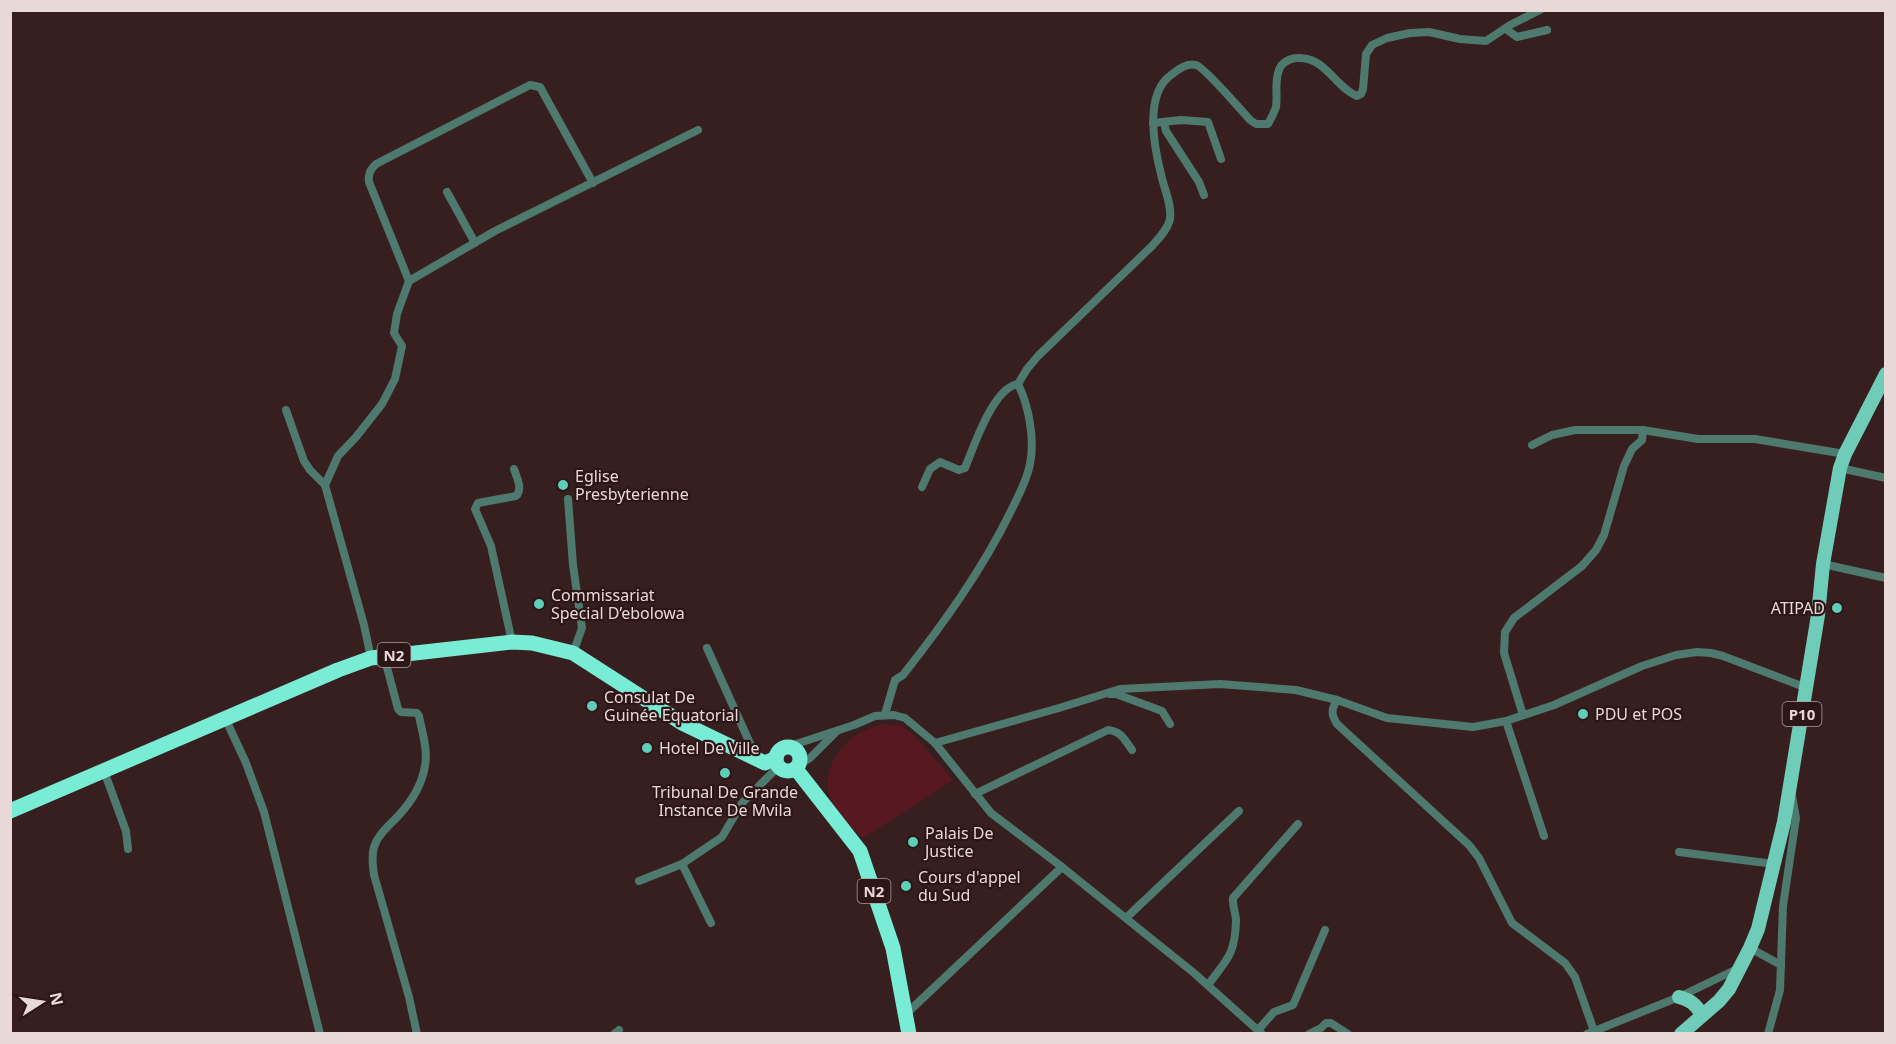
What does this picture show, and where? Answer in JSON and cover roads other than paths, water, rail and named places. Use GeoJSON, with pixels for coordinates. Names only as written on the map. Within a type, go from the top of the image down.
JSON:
{"type":"FeatureCollection","features":[{"type":"Feature","properties":{"kind":"highway","name":"N2"},"geometry":{"type":"LineString","coordinates":[[10,811],[338,670],[377,657],[512,642],[532,643],[573,653],[682,723],[765,763],[778,762],[787,771],[797,767]]}},
{"type":"Feature","properties":{"kind":"highway","name":"N2"},"geometry":{"type":"LineString","coordinates":[[790,746],[795,748],[800,756],[797,767]]}},
{"type":"Feature","properties":{"kind":"highway"},"geometry":{"type":"LineString","coordinates":[[778,762],[781,749],[790,746]]}},
{"type":"Feature","properties":{"kind":"highway","name":"N2"},"geometry":{"type":"LineString","coordinates":[[797,767],[860,851],[893,948],[909,1034]]}},
{"type":"Feature","properties":{"kind":"main road","name":"P10"},"geometry":{"type":"LineString","coordinates":[[1680,1034],[1730,989],[1758,929],[1790,784],[1840,468],[1886,374]]}},
{"type":"Feature","properties":{"kind":"main road"},"geometry":{"type":"LineString","coordinates":[[1679,997],[1689,1000],[1698,1007],[1702,1015]]}},
{"type":"Feature","properties":{"kind":"street"},"geometry":{"type":"LineString","coordinates":[[922,487],[930,469],[940,462],[959,470],[965,468],[990,409],[1010,386],[1018,384],[1038,356],[1152,246],[1164,231],[1170,220],[1169,202],[1161,173],[1153,123],[1155,99],[1166,78],[1183,66],[1197,65],[1206,71],[1216,85],[1250,120],[1256,124],[1269,124],[1276,106],[1275,90],[1279,68],[1290,58],[1304,57],[1317,62],[1346,90],[1357,96],[1363,89],[1366,54],[1372,45],[1387,38],[1410,33],[1429,33],[1486,41],[1540,10]]}},
{"type":"Feature","properties":{"kind":"street"},"geometry":{"type":"LineString","coordinates":[[1506,28],[1517,37],[1547,30]]}},
{"type":"Feature","properties":{"kind":"street"},"geometry":{"type":"LineString","coordinates":[[409,281],[369,182],[368,175],[376,164],[530,85],[535,85],[540,87],[593,183]]}},
{"type":"Feature","properties":{"kind":"street"},"geometry":{"type":"LineString","coordinates":[[1153,123],[1181,120],[1208,122],[1221,159]]}},
{"type":"Feature","properties":{"kind":"street"},"geometry":{"type":"LineString","coordinates":[[1164,122],[1166,131],[1199,182],[1204,195]]}},
{"type":"Feature","properties":{"kind":"street"},"geometry":{"type":"LineString","coordinates":[[325,485],[338,456],[382,404],[395,379],[402,346],[394,333],[397,314],[409,281],[475,243],[698,130]]}},
{"type":"Feature","properties":{"kind":"street"},"geometry":{"type":"LineString","coordinates":[[447,192],[475,243]]}},
{"type":"Feature","properties":{"kind":"street"},"geometry":{"type":"LineString","coordinates":[[885,714],[895,680],[903,675],[961,598],[1001,531],[1022,488],[1028,473],[1031,453],[1026,402],[1018,384]]}},
{"type":"Feature","properties":{"kind":"street"},"geometry":{"type":"LineString","coordinates":[[286,410],[304,461],[325,485],[364,625],[398,709],[401,712],[417,713],[419,716],[426,751],[425,768],[417,791],[401,813],[380,835],[374,846],[372,857],[374,875],[409,997],[417,1034]]}},
{"type":"Feature","properties":{"kind":"street"},"geometry":{"type":"LineString","coordinates":[[1532,445],[1552,435],[1575,430],[1643,430],[1698,439],[1755,439],[1845,454]]}},
{"type":"Feature","properties":{"kind":"street"},"geometry":{"type":"LineString","coordinates":[[1523,715],[1504,653],[1505,632],[1514,618],[1582,566],[1596,550],[1604,535],[1624,466],[1632,449],[1641,440],[1643,430]]}},
{"type":"Feature","properties":{"kind":"street"},"geometry":{"type":"LineString","coordinates":[[1840,468],[1886,478]]}},
{"type":"Feature","properties":{"kind":"street"},"geometry":{"type":"LineString","coordinates":[[512,642],[491,546],[475,509],[478,503],[516,496],[519,493],[514,469]]}},
{"type":"Feature","properties":{"kind":"street"},"geometry":{"type":"LineString","coordinates":[[568,499],[573,565],[582,628],[573,653]]}},
{"type":"Feature","properties":{"kind":"street"},"geometry":{"type":"LineString","coordinates":[[1823,564],[1886,578]]}},
{"type":"Feature","properties":{"kind":"street"},"geometry":{"type":"LineString","coordinates":[[707,648],[757,759]]}},
{"type":"Feature","properties":{"kind":"street"},"geometry":{"type":"LineString","coordinates":[[934,742],[1120,689],[1220,684],[1296,690],[1337,700],[1387,718],[1473,727],[1506,721],[1554,705],[1642,666],[1676,655],[1697,652],[1711,652],[1807,688]]}},
{"type":"Feature","properties":{"kind":"street"},"geometry":{"type":"LineString","coordinates":[[1098,694],[1116,694],[1162,711],[1170,724]]}},
{"type":"Feature","properties":{"kind":"street"},"geometry":{"type":"LineString","coordinates":[[1337,700],[1332,709],[1332,716],[1337,724],[1469,845],[1479,858],[1512,923],[1565,963],[1575,977],[1591,1032],[1679,997],[1739,968]]}},
{"type":"Feature","properties":{"kind":"street"},"geometry":{"type":"LineString","coordinates":[[790,746],[875,716],[885,714],[905,718],[934,742],[991,813],[1126,918],[1208,985],[1260,1032],[1274,1012],[1293,1005],[1324,930]]}},
{"type":"Feature","properties":{"kind":"street"},"geometry":{"type":"LineString","coordinates":[[226,720],[246,762],[264,812],[320,1034]]}},
{"type":"Feature","properties":{"kind":"street"},"geometry":{"type":"LineString","coordinates":[[1506,721],[1544,836]]}},
{"type":"Feature","properties":{"kind":"street"},"geometry":{"type":"LineString","coordinates":[[797,767],[810,758],[838,730]]}},
{"type":"Feature","properties":{"kind":"street"},"geometry":{"type":"LineString","coordinates":[[975,794],[1108,730],[1122,735],[1132,750]]}},
{"type":"Feature","properties":{"kind":"street"},"geometry":{"type":"LineString","coordinates":[[639,881],[682,864],[722,837],[742,803],[778,762]]}},
{"type":"Feature","properties":{"kind":"street"},"geometry":{"type":"LineString","coordinates":[[104,771],[126,831],[128,849]]}},
{"type":"Feature","properties":{"kind":"street"},"geometry":{"type":"LineString","coordinates":[[1768,1034],[1780,990],[1783,906],[1796,818],[1790,784]]}},
{"type":"Feature","properties":{"kind":"street"},"geometry":{"type":"LineString","coordinates":[[1126,918],[1239,811]]}},
{"type":"Feature","properties":{"kind":"street"},"geometry":{"type":"LineString","coordinates":[[1208,985],[1234,948],[1236,918],[1233,898],[1298,824]]}},
{"type":"Feature","properties":{"kind":"street"},"geometry":{"type":"LineString","coordinates":[[1679,852],[1774,864]]}},
{"type":"Feature","properties":{"kind":"street"},"geometry":{"type":"LineString","coordinates":[[682,864],[711,923]]}},
{"type":"Feature","properties":{"kind":"street"},"geometry":{"type":"LineString","coordinates":[[906,1014],[1062,867]]}},
{"type":"Feature","properties":{"kind":"street"},"geometry":{"type":"LineString","coordinates":[[1750,948],[1781,965]]}},
{"type":"Feature","properties":{"kind":"street"},"geometry":{"type":"LineString","coordinates":[[1309,1034],[1321,1029],[1326,1023],[1331,1023],[1348,1034]]}},
{"type":"Feature","properties":{"kind":"place","name":"Eglise Presbyterienne"},"geometry":{"type":"Point","coordinates":[563,485]}},
{"type":"Feature","properties":{"kind":"place","name":"Commissariat Special D’ebolowa"},"geometry":{"type":"Point","coordinates":[539,604]}},
{"type":"Feature","properties":{"kind":"place","name":"ATIPAD"},"geometry":{"type":"Point","coordinates":[1837,608]}},
{"type":"Feature","properties":{"kind":"place","name":"Consulat De Guinée Equatorial"},"geometry":{"type":"Point","coordinates":[592,706]}},
{"type":"Feature","properties":{"kind":"place","name":"PDU et POS"},"geometry":{"type":"Point","coordinates":[1583,714]}},
{"type":"Feature","properties":{"kind":"place","name":"Hotel De Ville"},"geometry":{"type":"Point","coordinates":[647,748]}},
{"type":"Feature","properties":{"kind":"place","name":"Tribunal De Grande Instance De Mvila"},"geometry":{"type":"Point","coordinates":[725,773]}},
{"type":"Feature","properties":{"kind":"place","name":"Palais De Justice"},"geometry":{"type":"Point","coordinates":[913,842]}},
{"type":"Feature","properties":{"kind":"place","name":"Cours d'appel du Sud"},"geometry":{"type":"Point","coordinates":[906,886]}}]}
